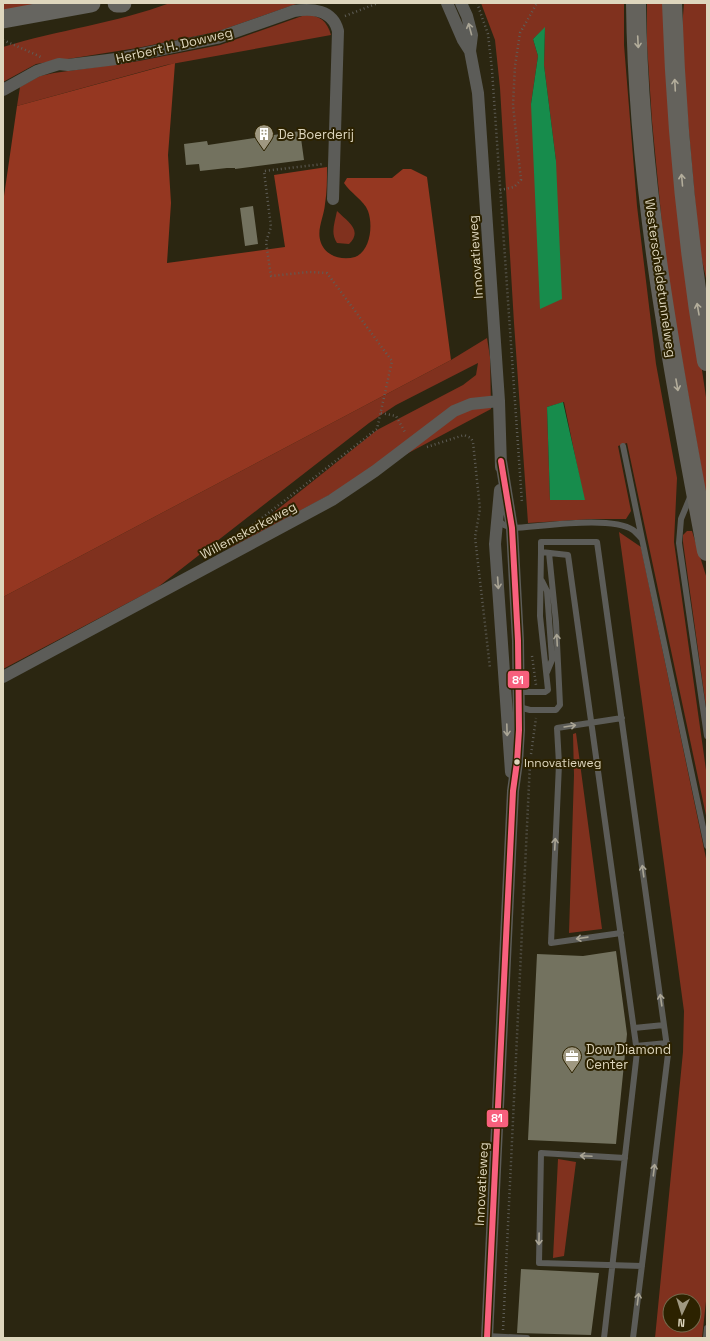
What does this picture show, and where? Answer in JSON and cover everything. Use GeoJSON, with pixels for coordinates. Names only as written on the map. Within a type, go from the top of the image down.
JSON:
{"type":"FeatureCollection","features":[{"type":"Feature","properties":{"kind":"highway","name":"Westerscheldetunnelweg"},"geometry":{"type":"LineString","coordinates":[[636,3],[642,126],[660,291],[707,551]]}},
{"type":"Feature","properties":{"kind":"highway"},"geometry":{"type":"LineString","coordinates":[[672,3],[677,124],[696,295],[707,361]]}},
{"type":"Feature","properties":{"kind":"main road"},"geometry":{"type":"LineString","coordinates":[[3,19],[92,3]]}},
{"type":"Feature","properties":{"kind":"main road"},"geometry":{"type":"LineString","coordinates":[[117,3],[122,3]]}},
{"type":"Feature","properties":{"kind":"street","name":"Innovatieweg"},"geometry":{"type":"LineString","coordinates":[[447,3],[463,40],[470,51]]}},
{"type":"Feature","properties":{"kind":"street","name":"Innovatieweg"},"geometry":{"type":"LineString","coordinates":[[461,3],[467,16],[472,35],[470,51],[478,93],[499,401],[501,461],[498,520],[495,544],[506,691],[507,738],[513,792]]}},
{"type":"Feature","properties":{"kind":"street","name":"Herbert H. Dowweg"},"geometry":{"type":"LineString","coordinates":[[3,90],[37,71],[59,64],[68,65],[116,59],[216,38],[294,11],[314,10],[331,17]]}},
{"type":"Feature","properties":{"kind":"street"},"geometry":{"type":"LineString","coordinates":[[331,17],[336,24],[338,31],[333,198]]}},
{"type":"Feature","properties":{"kind":"street","name":"Willemskerkeweg"},"geometry":{"type":"LineString","coordinates":[[3,676],[332,500],[454,411],[471,404],[499,401]]}},
{"type":"Feature","properties":{"kind":"street","name":"Innovatieweg"},"geometry":{"type":"LineString","coordinates":[[487,1337],[513,792],[517,762],[520,692],[512,528],[501,461]]}},
{"type":"Feature","properties":{"kind":"street"},"geometry":{"type":"LineString","coordinates":[[506,691],[520,692]]}},
{"type":"Feature","properties":{"kind":"street"},"geometry":{"type":"LineString","coordinates":[[506,704],[519,707]]}},
{"type":"Feature","properties":{"kind":"lane"},"geometry":{"type":"LineString","coordinates":[[623,446],[707,846]]}},
{"type":"Feature","properties":{"kind":"lane"},"geometry":{"type":"LineString","coordinates":[[695,486],[681,519],[679,543],[707,736]]}},
{"type":"Feature","properties":{"kind":"lane"},"geometry":{"type":"LineString","coordinates":[[498,520],[504,526],[512,528],[606,523],[622,525],[633,530],[642,538]]}},
{"type":"Feature","properties":{"kind":"lane"},"geometry":{"type":"LineString","coordinates":[[520,692],[545,692],[548,690],[540,616],[541,542],[597,542],[668,1054],[633,1338]]}},
{"type":"Feature","properties":{"kind":"lane"},"geometry":{"type":"LineString","coordinates":[[541,552],[568,555],[637,1052],[604,1338]]}},
{"type":"Feature","properties":{"kind":"lane"},"geometry":{"type":"LineString","coordinates":[[519,707],[530,710],[556,710],[560,705],[549,553]]}},
{"type":"Feature","properties":{"kind":"lane"},"geometry":{"type":"LineString","coordinates":[[541,579],[547,592],[552,660],[558,670]]}},
{"type":"Feature","properties":{"kind":"lane"},"geometry":{"type":"LineString","coordinates":[[547,592],[551,580]]}},
{"type":"Feature","properties":{"kind":"lane"},"geometry":{"type":"LineString","coordinates":[[547,672],[552,660]]}},
{"type":"Feature","properties":{"kind":"lane"},"geometry":{"type":"LineString","coordinates":[[621,933],[551,943],[559,764],[557,728],[622,718]]}},
{"type":"Feature","properties":{"kind":"lane"},"geometry":{"type":"LineString","coordinates":[[634,1028],[664,1024]]}},
{"type":"Feature","properties":{"kind":"lane"},"geometry":{"type":"LineString","coordinates":[[636,1046],[667,1043]]}},
{"type":"Feature","properties":{"kind":"lane"},"geometry":{"type":"LineString","coordinates":[[625,1158],[541,1153],[539,1263],[642,1266]]}},
{"type":"Feature","properties":{"kind":"lane"},"geometry":{"type":"LineString","coordinates":[[706,1338],[707,1328]]}},
{"type":"Feature","properties":{"kind":"lane"},"geometry":{"type":"LineString","coordinates":[[487,1337],[526,1338]]}},
{"type":"Feature","properties":{"kind":"path"},"geometry":{"type":"LineString","coordinates":[[331,17],[349,15],[378,3]]}},
{"type":"Feature","properties":{"kind":"path"},"geometry":{"type":"LineString","coordinates":[[477,3],[488,34],[515,399]]}},
{"type":"Feature","properties":{"kind":"path"},"geometry":{"type":"LineString","coordinates":[[500,190],[514,187],[521,180],[513,105],[515,66],[520,33],[537,3]]}},
{"type":"Feature","properties":{"kind":"path"},"geometry":{"type":"LineString","coordinates":[[3,40],[59,64]]}},
{"type":"Feature","properties":{"kind":"path"},"geometry":{"type":"LineString","coordinates":[[234,539],[377,429],[392,361],[327,273],[309,272],[272,276],[266,242],[271,227],[264,171],[334,162]]}},
{"type":"Feature","properties":{"kind":"path"},"geometry":{"type":"LineString","coordinates":[[380,412],[396,416],[410,443],[417,450],[464,435],[471,438],[473,442],[480,509],[475,537],[490,670]]}},
{"type":"Feature","properties":{"kind":"shaded area"},"geometry":{"type":"Polygon","coordinates":[[[3,3],[57,3],[3,12],[3,3]]]}},
{"type":"Feature","properties":{"kind":"shaded area"},"geometry":{"type":"Polygon","coordinates":[[[170,3],[299,3],[216,32],[137,48],[36,64],[3,82],[3,47],[129,16],[170,3]]]}},
{"type":"Feature","properties":{"kind":"shaded area"},"geometry":{"type":"Polygon","coordinates":[[[481,3],[624,3],[624,45],[637,206],[656,364],[677,478],[674,542],[707,777],[707,820],[627,443],[618,446],[631,511],[626,519],[593,519],[528,523],[500,88],[495,40],[481,3]],[[545,28],[533,39],[538,56],[531,104],[556,161],[544,65],[545,28]],[[564,402],[547,407],[550,500],[584,500],[564,402]]]}},
{"type":"Feature","properties":{"kind":"shaded area"},"geometry":{"type":"Polygon","coordinates":[[[647,3],[665,3],[682,235],[707,404],[707,501],[667,276],[652,121],[647,44],[647,3]]]}},
{"type":"Feature","properties":{"kind":"shaded area"},"geometry":{"type":"Polygon","coordinates":[[[684,3],[707,3],[707,283],[699,246],[681,41],[684,3]]]}},
{"type":"Feature","properties":{"kind":"shaded area"},"geometry":{"type":"Polygon","coordinates":[[[305,15],[315,16],[322,20],[327,26],[331,35],[166,65],[17,106],[20,87],[40,76],[139,61],[220,45],[305,15]]]}},
{"type":"Feature","properties":{"kind":"shaded area"},"geometry":{"type":"Polygon","coordinates":[[[545,27],[544,65],[556,161],[562,299],[540,309],[531,104],[538,56],[533,39],[545,27]]]}},
{"type":"Feature","properties":{"kind":"shaded area"},"geometry":{"type":"Polygon","coordinates":[[[175,63],[168,155],[171,203],[167,263],[285,247],[274,175],[327,167],[326,199],[319,233],[321,243],[327,251],[335,256],[340,258],[355,257],[360,254],[367,243],[370,230],[370,216],[366,207],[344,183],[347,178],[392,178],[403,169],[411,169],[427,177],[451,360],[3,597],[3,203],[17,106],[175,63]]]}},
{"type":"Feature","properties":{"kind":"shaded area"},"geometry":{"type":"Polygon","coordinates":[[[337,211],[354,230],[355,234],[349,244],[337,243],[335,239],[334,227],[337,211]]]}},
{"type":"Feature","properties":{"kind":"shaded area"},"geometry":{"type":"Polygon","coordinates":[[[487,338],[490,357],[491,409],[228,549],[377,430],[463,385],[476,375],[478,363],[396,405],[369,423],[158,587],[3,669],[3,597],[451,360],[487,338]]]}},
{"type":"Feature","properties":{"kind":"shaded area"},"geometry":{"type":"Polygon","coordinates":[[[563,402],[585,500],[550,500],[547,407],[563,402]]]}},
{"type":"Feature","properties":{"kind":"shaded area"},"geometry":{"type":"Polygon","coordinates":[[[687,531],[692,531],[707,579],[707,714],[683,542],[683,535],[687,531]]]}},
{"type":"Feature","properties":{"kind":"shaded area"},"geometry":{"type":"Polygon","coordinates":[[[619,532],[641,547],[707,863],[707,1292],[702,1338],[655,1338],[683,1052],[684,1011],[619,532]]]}},
{"type":"Feature","properties":{"kind":"shaded area"},"geometry":{"type":"Polygon","coordinates":[[[576,733],[602,929],[569,933],[574,775],[573,734],[576,733]]]}},
{"type":"Feature","properties":{"kind":"shaded area"},"geometry":{"type":"Polygon","coordinates":[[[558,1159],[576,1162],[564,1256],[553,1258],[558,1159]]]}},
{"type":"Feature","properties":{"kind":"building","name":"De Boerderij"},"geometry":{"type":"Polygon","coordinates":[[[300,131],[304,160],[235,169],[227,168],[200,171],[199,164],[186,165],[184,144],[207,141],[208,145],[300,131]]]}},
{"type":"Feature","properties":{"kind":"building"},"geometry":{"type":"Polygon","coordinates":[[[253,206],[258,244],[245,246],[240,208],[253,206]]]}},
{"type":"Feature","properties":{"kind":"building"},"geometry":{"type":"Polygon","coordinates":[[[616,951],[627,1034],[616,1144],[528,1140],[537,954],[583,956],[616,951]]]}},
{"type":"Feature","properties":{"kind":"building"},"geometry":{"type":"Polygon","coordinates":[[[521,1269],[599,1273],[591,1335],[517,1333],[521,1269]]]}},
{"type":"Feature","properties":{"kind":"transit line","name":"81"},"geometry":{"type":"LineString","coordinates":[[487,1338],[513,791],[519,730],[518,641],[512,528],[501,461]]}},
{"type":"Feature","properties":{"kind":"place","name":"De Boerderij"},"geometry":{"type":"Point","coordinates":[264,151]}},
{"type":"Feature","properties":{"kind":"place","name":"Innovatieweg"},"geometry":{"type":"Point","coordinates":[517,762]}},
{"type":"Feature","properties":{"kind":"place","name":"Dow Diamond Center"},"geometry":{"type":"Point","coordinates":[572,1073]}}]}
